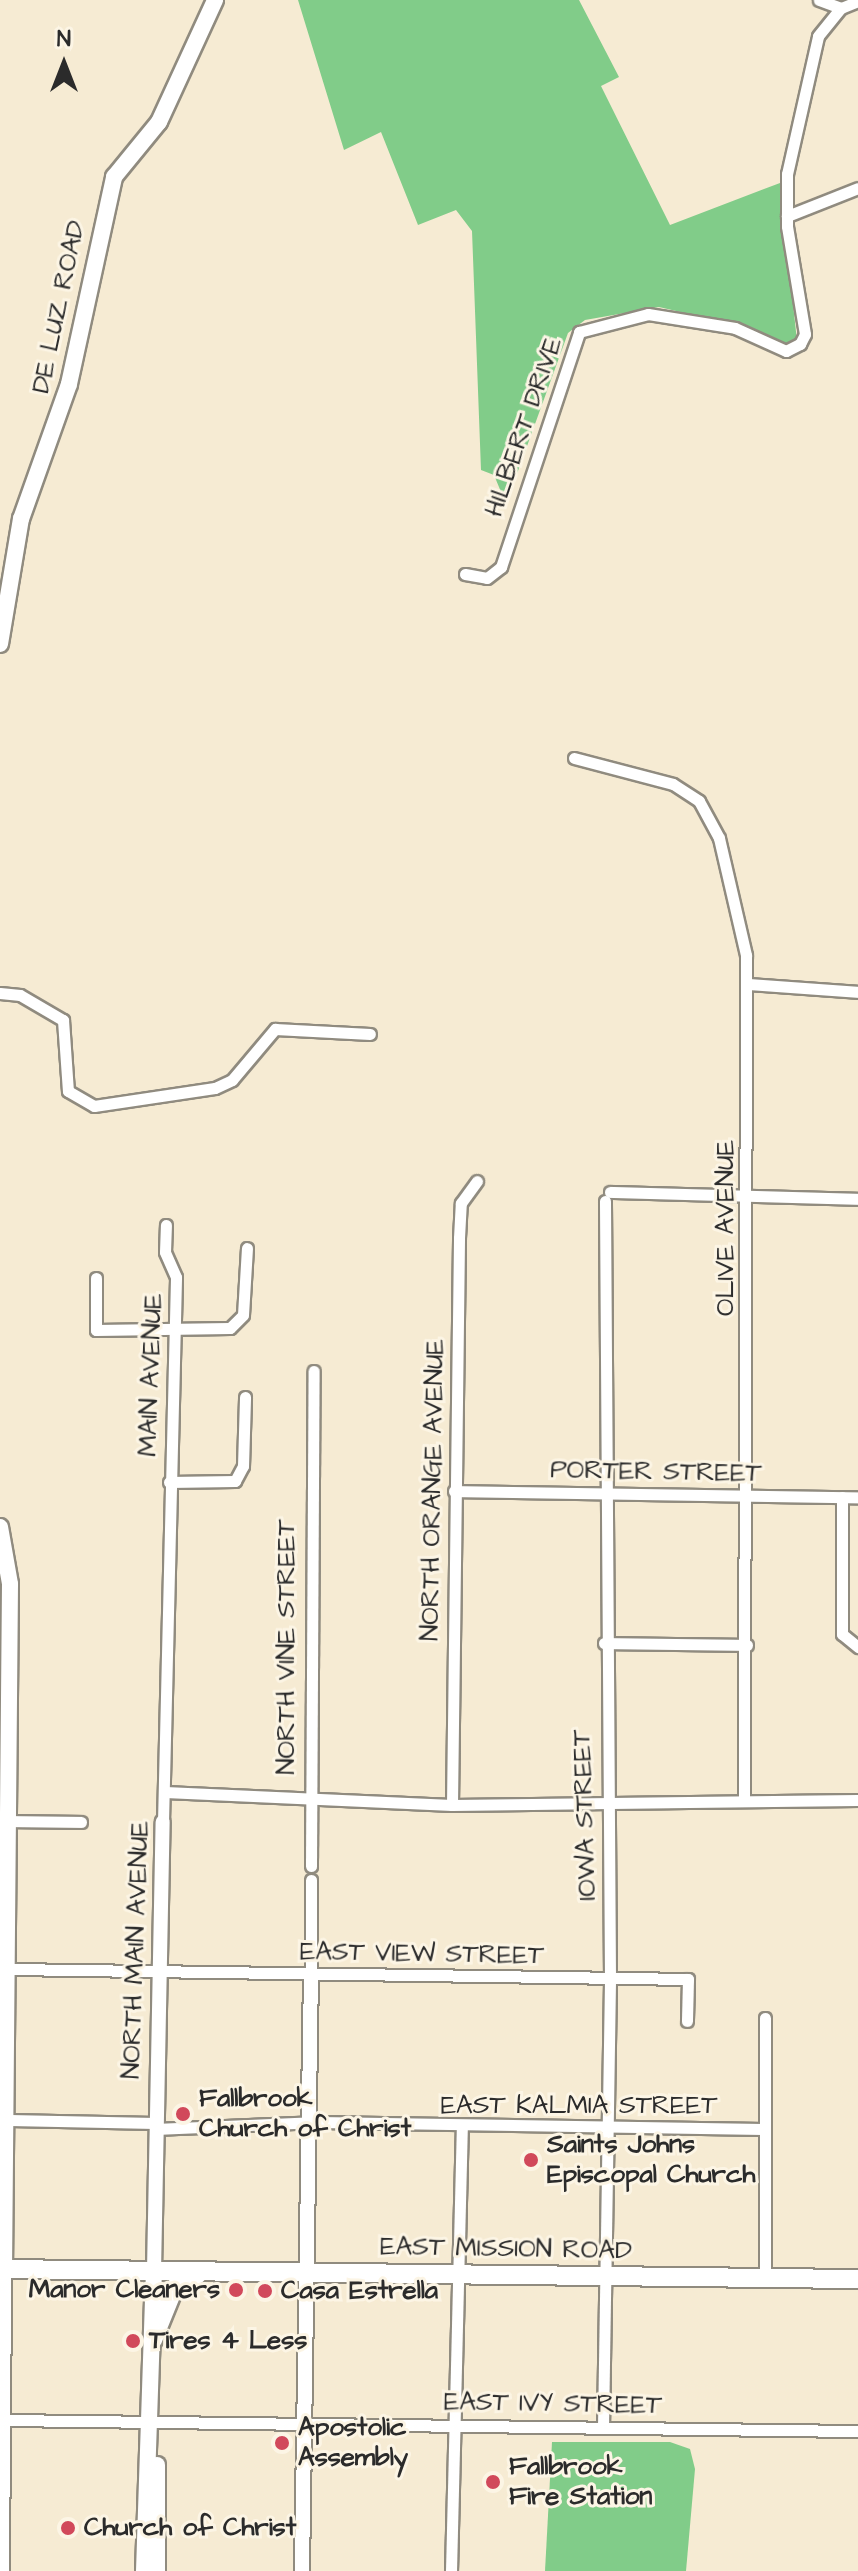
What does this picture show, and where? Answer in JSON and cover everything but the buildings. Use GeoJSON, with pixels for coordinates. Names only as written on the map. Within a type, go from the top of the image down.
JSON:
{"type":"FeatureCollection","features":[{"type":"Feature","properties":{"kind":"main road","name":"DE LUZ ROAD"},"geometry":{"type":"LineString","coordinates":[[0,644],[4,576],[69,384],[114,177],[159,122],[215,0]]}},
{"type":"Feature","properties":{"kind":"main road"},"geometry":{"type":"LineString","coordinates":[[0,1527],[10,1584],[2,1708],[3,1791],[8,1821],[9,1969],[2,2269]]}},
{"type":"Feature","properties":{"kind":"main road","name":"EAST MISSION ROAD"},"geometry":{"type":"LineString","coordinates":[[2,2269],[858,2279]]}},
{"type":"Feature","properties":{"kind":"main road","name":"NORTH MAIN AVENUE"},"geometry":{"type":"LineString","coordinates":[[144,2571],[152,2420],[154,2271]]}},
{"type":"Feature","properties":{"kind":"main road"},"geometry":{"type":"LineString","coordinates":[[153,2340],[174,2288],[204,2272]]}},
{"type":"Feature","properties":{"kind":"main road","name":"NORTH MAIN AVENUE"},"geometry":{"type":"LineString","coordinates":[[152,2420],[157,2571]]}},
{"type":"Feature","properties":{"kind":"street"},"geometry":{"type":"LineString","coordinates":[[819,0],[841,8],[858,1]]}},
{"type":"Feature","properties":{"kind":"street","name":"HILBERT DRIVE"},"geometry":{"type":"LineString","coordinates":[[465,574],[487,578],[501,567],[579,332],[648,314],[735,328],[786,351],[800,344],[805,334],[787,216],[787,174],[818,36],[841,8]]}},
{"type":"Feature","properties":{"kind":"street"},"geometry":{"type":"LineString","coordinates":[[787,216],[858,188]]}},
{"type":"Feature","properties":{"kind":"street","name":"OLIVE AVENUE"},"geometry":{"type":"LineString","coordinates":[[574,758],[673,784],[699,801],[719,838],[747,984],[749,1495],[744,1797]]}},
{"type":"Feature","properties":{"kind":"street"},"geometry":{"type":"LineString","coordinates":[[747,984],[858,992]]}},
{"type":"Feature","properties":{"kind":"street"},"geometry":{"type":"LineString","coordinates":[[0,993],[20,995],[63,1020],[68,1091],[94,1106],[215,1088],[232,1080],[275,1029],[370,1034]]}},
{"type":"Feature","properties":{"kind":"street","name":"NORTH ORANGE AVENUE"},"geometry":{"type":"LineString","coordinates":[[452,1805],[454,1491],[461,1203],[477,1181]]}},
{"type":"Feature","properties":{"kind":"street","name":"IOWA STREET"},"geometry":{"type":"LineString","coordinates":[[603,2427],[610,1978],[603,1493],[608,1197],[747,1198]]}},
{"type":"Feature","properties":{"kind":"street"},"geometry":{"type":"LineString","coordinates":[[747,1198],[858,1199]]}},
{"type":"Feature","properties":{"kind":"street","name":"MAIN AVENUE"},"geometry":{"type":"LineString","coordinates":[[166,1225],[165,1252],[176,1277],[169,1482]]}},
{"type":"Feature","properties":{"kind":"street"},"geometry":{"type":"LineString","coordinates":[[96,1278],[96,1330],[174,1329],[239,1323],[247,1248]]}},
{"type":"Feature","properties":{"kind":"street","name":"NORTH VINE STREET"},"geometry":{"type":"LineString","coordinates":[[311,1866],[315,1794],[308,1782],[308,1558],[315,1426],[314,1371]]}},
{"type":"Feature","properties":{"kind":"street"},"geometry":{"type":"LineString","coordinates":[[169,1482],[235,1481],[243,1466],[245,1397]]}},
{"type":"Feature","properties":{"kind":"street","name":"NORTH MAIN AVENUE"},"geometry":{"type":"LineString","coordinates":[[154,2271],[156,1972],[165,1792],[169,1482]]}},
{"type":"Feature","properties":{"kind":"street","name":"PORTER STREET"},"geometry":{"type":"LineString","coordinates":[[454,1491],[858,1497]]}},
{"type":"Feature","properties":{"kind":"street"},"geometry":{"type":"LineString","coordinates":[[842,1497],[842,1634],[858,1647]]}},
{"type":"Feature","properties":{"kind":"street"},"geometry":{"type":"LineString","coordinates":[[604,1643],[747,1645]]}},
{"type":"Feature","properties":{"kind":"street"},"geometry":{"type":"LineString","coordinates":[[165,1792],[315,1794],[452,1805],[607,1804],[744,1797],[858,1800]]}},
{"type":"Feature","properties":{"kind":"street"},"geometry":{"type":"LineString","coordinates":[[8,1821],[81,1822]]}},
{"type":"Feature","properties":{"kind":"street"},"geometry":{"type":"LineString","coordinates":[[302,2571],[311,1880]]}},
{"type":"Feature","properties":{"kind":"street","name":"EAST VIEW STREET"},"geometry":{"type":"LineString","coordinates":[[9,1969],[688,1979],[687,2021]]}},
{"type":"Feature","properties":{"kind":"street"},"geometry":{"type":"LineString","coordinates":[[765,2018],[765,2279]]}},
{"type":"Feature","properties":{"kind":"street","name":"EAST KALMIA STREET"},"geometry":{"type":"LineString","coordinates":[[4,2120],[155,2126],[763,2129]]}},
{"type":"Feature","properties":{"kind":"street"},"geometry":{"type":"LineString","coordinates":[[451,2571],[462,2128]]}},
{"type":"Feature","properties":{"kind":"street"},"geometry":{"type":"LineString","coordinates":[[2,2269],[2,2571]]}},
{"type":"Feature","properties":{"kind":"street","name":"EAST IVY STREET"},"geometry":{"type":"LineString","coordinates":[[4,2420],[858,2431]]}},
{"type":"Feature","properties":{"kind":"green space"},"geometry":{"type":"Polygon","coordinates":[[[298,0],[579,0],[619,77],[601,86],[670,225],[780,183],[797,341],[785,345],[745,327],[659,307],[585,320],[568,333],[506,504],[494,475],[481,470],[472,231],[456,210],[418,225],[381,132],[344,150],[298,0]]]}},
{"type":"Feature","properties":{"kind":"green space"},"geometry":{"type":"Polygon","coordinates":[[[552,2442],[670,2442],[690,2449],[695,2469],[686,2571],[545,2571],[552,2442]]]}},
{"type":"Feature","properties":{"kind":"place","name":"Fallbrook Church of Christ"},"geometry":{"type":"Point","coordinates":[183,2114]}},
{"type":"Feature","properties":{"kind":"place","name":"Saints Johns Episcopal Church"},"geometry":{"type":"Point","coordinates":[531,2160]}},
{"type":"Feature","properties":{"kind":"place","name":"Manor Cleaners"},"geometry":{"type":"Point","coordinates":[236,2290]}},
{"type":"Feature","properties":{"kind":"place","name":"Casa Estrella"},"geometry":{"type":"Point","coordinates":[265,2291]}},
{"type":"Feature","properties":{"kind":"place","name":"Tires 4 Less"},"geometry":{"type":"Point","coordinates":[133,2341]}},
{"type":"Feature","properties":{"kind":"place","name":"Apostolic Assembly"},"geometry":{"type":"Point","coordinates":[282,2443]}},
{"type":"Feature","properties":{"kind":"place","name":"Fallbrook Fire Station"},"geometry":{"type":"Point","coordinates":[493,2482]}},
{"type":"Feature","properties":{"kind":"place","name":"Church of Christ"},"geometry":{"type":"Point","coordinates":[68,2528]}}]}
